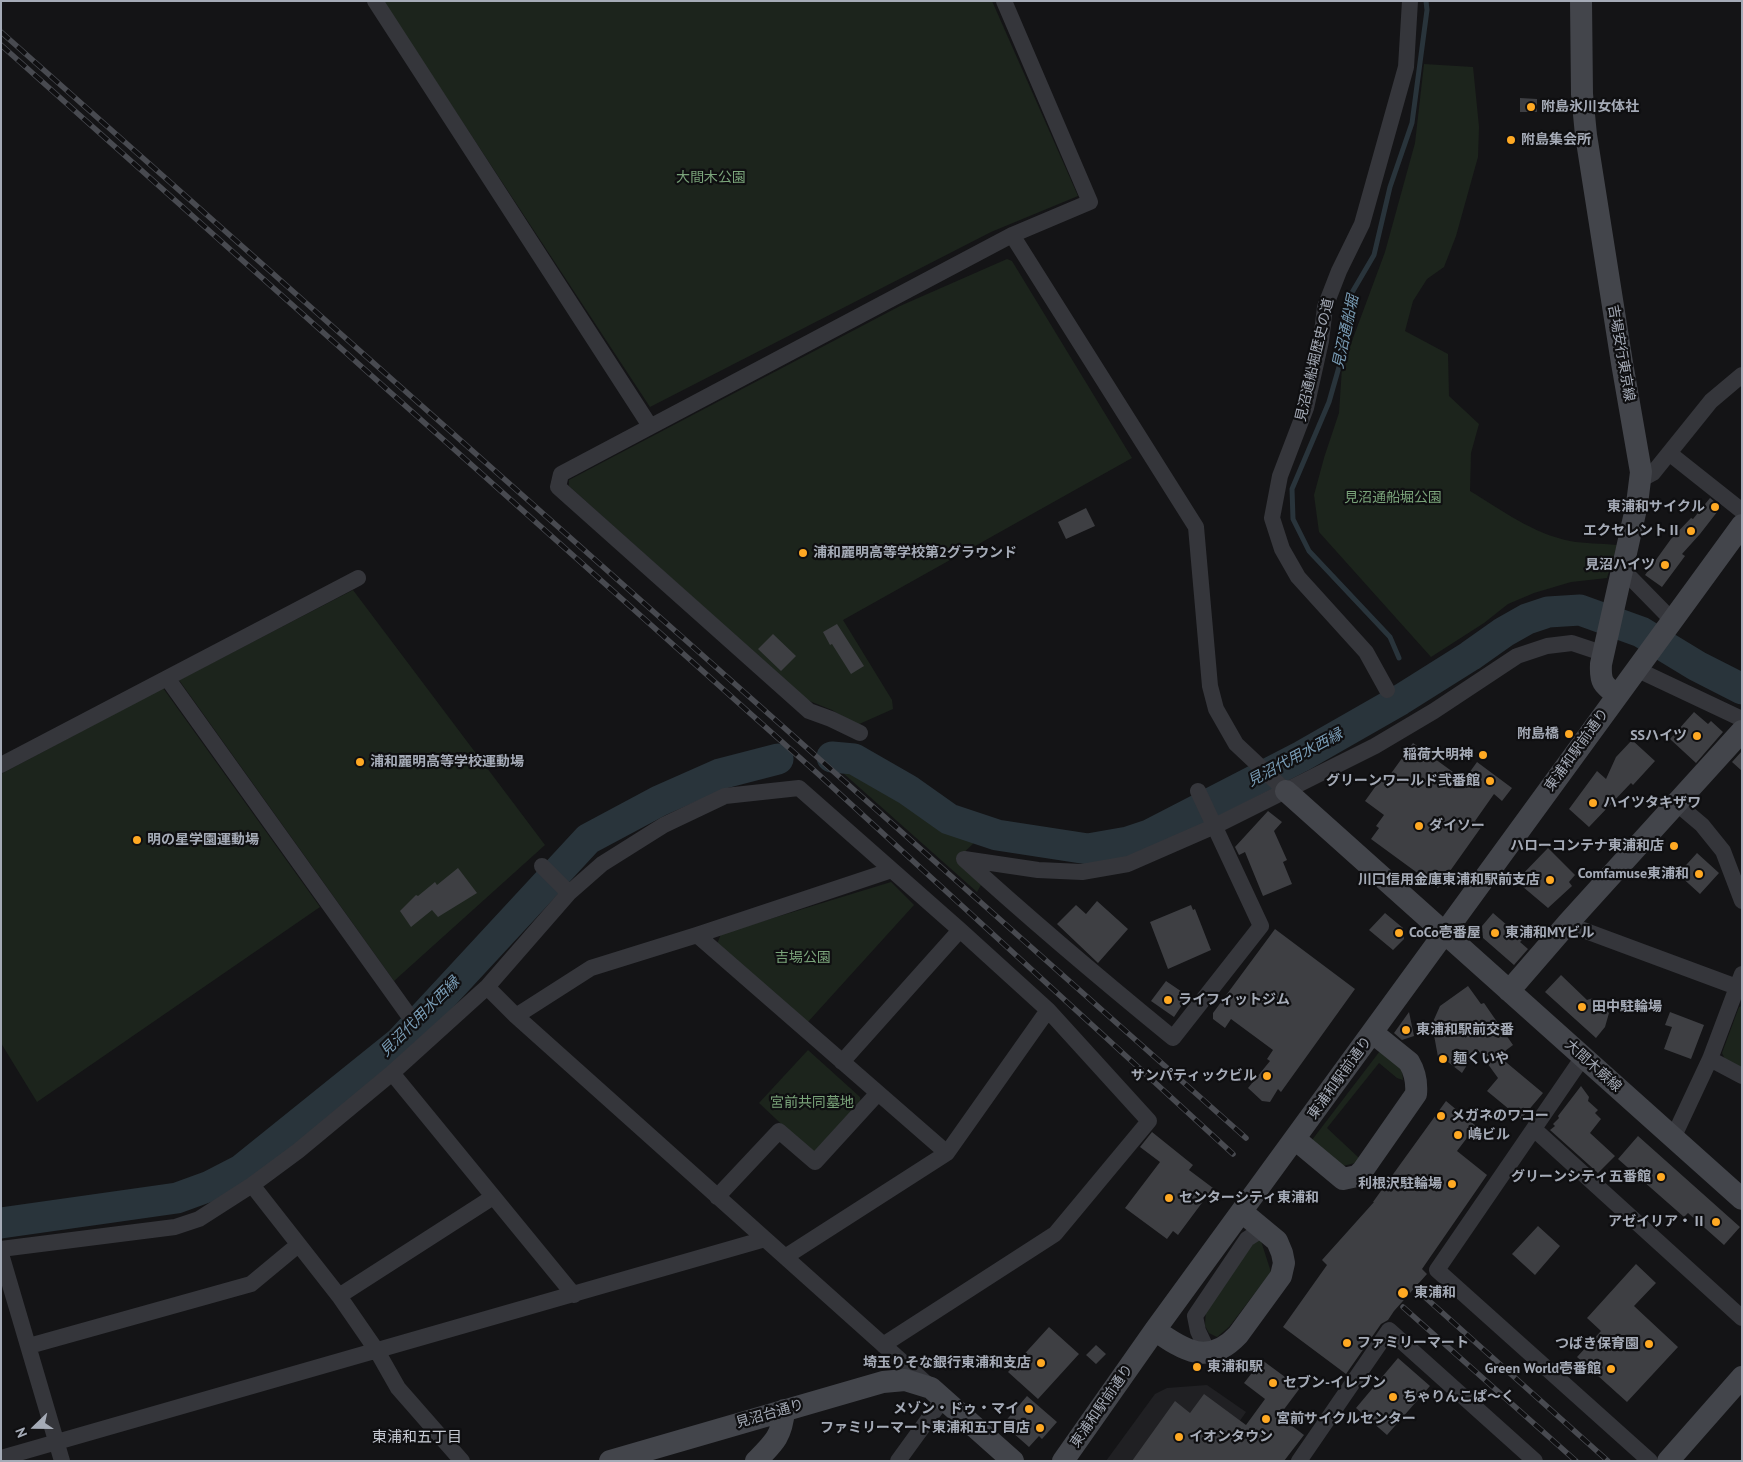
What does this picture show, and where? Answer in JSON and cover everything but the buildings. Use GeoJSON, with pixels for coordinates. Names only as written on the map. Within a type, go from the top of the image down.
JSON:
{"type":"FeatureCollection","features":[{"type":"Feature","properties":{"kind":"main road","name":"吉場安行東京線"},"geometry":{"type":"LineString","coordinates":[[1581,1],[1582,94],[1586,134],[1641,472],[1637,504],[1604,647],[1600,673],[1606,687],[1617,695]]}},
{"type":"Feature","properties":{"kind":"main road","name":"東浦和駅前通り"},"geometry":{"type":"LineString","coordinates":[[1063,1461],[1155,1330],[1742,525]]}},
{"type":"Feature","properties":{"kind":"main road"},"geometry":{"type":"LineString","coordinates":[[1509,991],[1567,924],[1742,731]]}},
{"type":"Feature","properties":{"kind":"main road","name":"大間木蕨線"},"geometry":{"type":"LineString","coordinates":[[1286,792],[1742,1199]]}},
{"type":"Feature","properties":{"kind":"main road"},"geometry":{"type":"LineString","coordinates":[[1295,1139],[1343,1179],[1356,1176],[1363,1170],[1416,1094],[1417,1085],[1409,1062],[1373,1033]]}},
{"type":"Feature","properties":{"kind":"main road"},"geometry":{"type":"LineString","coordinates":[[1155,1330],[1176,1345],[1198,1353],[1224,1347],[1238,1335],[1281,1276],[1284,1263],[1282,1253],[1276,1241],[1267,1231],[1242,1212]]}},
{"type":"Feature","properties":{"kind":"main road"},"geometry":{"type":"LineString","coordinates":[[1668,1461],[1742,1377]]}},
{"type":"Feature","properties":{"kind":"main road","name":"見沼台通り"},"geometry":{"type":"LineString","coordinates":[[610,1461],[882,1382],[905,1380],[937,1393]]}},
{"type":"Feature","properties":{"kind":"main road"},"geometry":{"type":"LineString","coordinates":[[937,1393],[1013,1461]]}},
{"type":"Feature","properties":{"kind":"main road"},"geometry":{"type":"LineString","coordinates":[[756,1461],[775,1442],[780,1432],[784,1410]]}},
{"type":"Feature","properties":{"kind":"street"},"geometry":{"type":"LineString","coordinates":[[374,1],[650,426]]}},
{"type":"Feature","properties":{"kind":"street"},"geometry":{"type":"LineString","coordinates":[[860,733],[831,719],[809,712],[558,488],[561,474],[650,426],[1012,235],[1090,202],[1004,1]]}},
{"type":"Feature","properties":{"kind":"street","name":"見沼通船堀歴史の道"},"geometry":{"type":"LineString","coordinates":[[1387,690],[1366,652],[1298,577],[1282,549],[1272,518],[1280,476],[1306,408],[1321,341],[1325,308],[1339,271],[1362,224],[1404,76],[1410,1]]}},
{"type":"Feature","properties":{"kind":"street"},"geometry":{"type":"LineString","coordinates":[[1012,235],[1196,526],[1210,686],[1216,709],[1236,744],[1255,760],[1286,792]]}},
{"type":"Feature","properties":{"kind":"street"},"geometry":{"type":"LineString","coordinates":[[1640,480],[1653,473],[1711,401],[1742,375]]}},
{"type":"Feature","properties":{"kind":"street"},"geometry":{"type":"LineString","coordinates":[[1669,453],[1742,511]]}},
{"type":"Feature","properties":{"kind":"street"},"geometry":{"type":"LineString","coordinates":[[1623,570],[1670,623]]}},
{"type":"Feature","properties":{"kind":"street"},"geometry":{"type":"LineString","coordinates":[[1,765],[358,578]]}},
{"type":"Feature","properties":{"kind":"street"},"geometry":{"type":"LineString","coordinates":[[1198,791],[1215,826],[1261,926],[1174,1038],[1043,931],[964,859],[1038,870],[1082,872],[1128,864],[1215,826],[1375,746],[1434,711],[1517,656],[1547,646],[1572,643],[1604,647]]}},
{"type":"Feature","properties":{"kind":"street"},"geometry":{"type":"LineString","coordinates":[[1639,665],[1742,719]]}},
{"type":"Feature","properties":{"kind":"street"},"geometry":{"type":"LineString","coordinates":[[168,678],[406,1013]]}},
{"type":"Feature","properties":{"kind":"street"},"geometry":{"type":"LineString","coordinates":[[1,1249],[175,1227],[200,1219],[252,1185],[298,1151],[392,1073],[488,987],[569,893],[602,864],[664,825],[725,796],[799,788],[1048,1010],[1149,1121],[1055,1234],[883,1345]]}},
{"type":"Feature","properties":{"kind":"street"},"geometry":{"type":"LineString","coordinates":[[1676,803],[1702,826],[1723,851],[1742,901]]}},
{"type":"Feature","properties":{"kind":"street"},"geometry":{"type":"LineString","coordinates":[[542,866],[569,893]]}},
{"type":"Feature","properties":{"kind":"street"},"geometry":{"type":"LineString","coordinates":[[516,1016],[591,968],[892,870]]}},
{"type":"Feature","properties":{"kind":"street"},"geometry":{"type":"LineString","coordinates":[[1567,924],[1740,984],[1710,1060],[1673,1138]]}},
{"type":"Feature","properties":{"kind":"street"},"geometry":{"type":"LineString","coordinates":[[842,1062],[960,930]]}},
{"type":"Feature","properties":{"kind":"street"},"geometry":{"type":"LineString","coordinates":[[697,935],[947,1153]]}},
{"type":"Feature","properties":{"kind":"street"},"geometry":{"type":"LineString","coordinates":[[488,987],[516,1016],[937,1393],[898,1461]]}},
{"type":"Feature","properties":{"kind":"street"},"geometry":{"type":"LineString","coordinates":[[785,1257],[947,1153],[1048,1010]]}},
{"type":"Feature","properties":{"kind":"street"},"geometry":{"type":"LineString","coordinates":[[1583,1057],[1437,1270],[1650,1461]]}},
{"type":"Feature","properties":{"kind":"street"},"geometry":{"type":"LineString","coordinates":[[1710,1060],[1742,1076]]}},
{"type":"Feature","properties":{"kind":"street"},"geometry":{"type":"LineString","coordinates":[[392,1073],[574,1295]]}},
{"type":"Feature","properties":{"kind":"street"},"geometry":{"type":"LineString","coordinates":[[717,1196],[779,1131],[815,1162],[878,1093]]}},
{"type":"Feature","properties":{"kind":"street"},"geometry":{"type":"LineString","coordinates":[[1534,1129],[1742,1318]]}},
{"type":"Feature","properties":{"kind":"street"},"geometry":{"type":"LineString","coordinates":[[252,1185],[339,1296],[377,1351],[398,1388],[462,1461]]}},
{"type":"Feature","properties":{"kind":"street"},"geometry":{"type":"LineString","coordinates":[[339,1296],[493,1197]]}},
{"type":"Feature","properties":{"kind":"street"},"geometry":{"type":"LineString","coordinates":[[1208,1352],[1198,1332],[1195,1316],[1248,1238],[1258,1232],[1267,1231]]}},
{"type":"Feature","properties":{"kind":"street"},"geometry":{"type":"LineString","coordinates":[[1,1458],[765,1239]]}},
{"type":"Feature","properties":{"kind":"street"},"geometry":{"type":"LineString","coordinates":[[29,1346],[252,1284],[298,1245]]}},
{"type":"Feature","properties":{"kind":"street"},"geometry":{"type":"LineString","coordinates":[[1,1254],[62,1461]]}},
{"type":"Feature","properties":{"kind":"street"},"geometry":{"type":"LineString","coordinates":[[1299,1461],[1389,1330],[1534,1461]]}},
{"type":"Feature","properties":{"kind":"shaded area"},"geometry":{"type":"Polygon","coordinates":[[[1207,1385],[1246,1412],[1212,1461],[1106,1461],[1155,1394],[1167,1388],[1207,1385]]]}},
{"type":"Feature","properties":{"kind":"green space","name":"大間木公園"},"geometry":{"type":"Polygon","coordinates":[[[383,1],[992,1],[1078,196],[991,232],[650,407],[383,1]]]}},
{"type":"Feature","properties":{"kind":"green space","name":"見沼通船堀公園"},"geometry":{"type":"Polygon","coordinates":[[[1424,64],[1473,67],[1479,127],[1478,157],[1456,236],[1444,267],[1427,279],[1413,301],[1405,331],[1448,354],[1449,396],[1479,424],[1471,453],[1470,491],[1518,520],[1557,538],[1576,542],[1617,545],[1607,578],[1571,582],[1534,593],[1508,604],[1484,623],[1431,657],[1319,532],[1314,495],[1339,413],[1342,368],[1385,252],[1415,143],[1424,64]]]}},
{"type":"Feature","properties":{"kind":"green space","name":"浦和麗明高等学校第2グラウンド"},"geometry":{"type":"Polygon","coordinates":[[[1007,259],[1012,261],[1132,458],[843,620],[892,700],[893,709],[857,725],[832,710],[807,700],[569,486],[569,480],[900,306],[1007,259]]]}},
{"type":"Feature","properties":{"kind":"green space","name":"浦和麗明高等学校運動場"},"geometry":{"type":"Polygon","coordinates":[[[353,590],[545,845],[394,981],[179,680],[353,590]]]}},
{"type":"Feature","properties":{"kind":"green space","name":"明の星学園運動場"},"geometry":{"type":"Polygon","coordinates":[[[163,688],[320,907],[37,1102],[1,1043],[1,774],[163,688]]]}},
{"type":"Feature","properties":{"kind":"green space"},"geometry":{"type":"Polygon","coordinates":[[[851,772],[882,788],[938,825],[975,842],[956,860],[981,885],[977,892],[843,773],[851,772]]]}},
{"type":"Feature","properties":{"kind":"green space","name":"吉場公園"},"geometry":{"type":"Polygon","coordinates":[[[891,882],[914,905],[807,1023],[717,944],[721,934],[891,882]]]}},
{"type":"Feature","properties":{"kind":"green space"},"geometry":{"type":"Polygon","coordinates":[[[1742,1006],[1742,1068],[1725,1059],[1722,1053],[1739,1007],[1742,1006]]]}},
{"type":"Feature","properties":{"kind":"green space"},"geometry":{"type":"Polygon","coordinates":[[[1383,1047],[1401,1060],[1403,1080],[1397,1078],[1379,1063],[1327,1128],[1358,1157],[1359,1162],[1343,1166],[1312,1140],[1383,1047]]]}},
{"type":"Feature","properties":{"kind":"green space","name":"宮前共同墓地"},"geometry":{"type":"Polygon","coordinates":[[[808,1050],[860,1097],[861,1104],[819,1151],[810,1151],[759,1103],[808,1050]]]}},
{"type":"Feature","properties":{"kind":"green space"},"geometry":{"type":"Polygon","coordinates":[[[1260,1238],[1271,1272],[1229,1327],[1217,1337],[1209,1333],[1205,1326],[1206,1306],[1248,1248],[1260,1238]]]}},
{"type":"Feature","properties":{"kind":"waterway","name":"見沼通船堀"},"geometry":{"type":"LineString","coordinates":[[1399,658],[1390,637],[1309,551],[1293,519],[1292,489],[1329,402],[1345,346],[1350,296],[1374,255],[1390,187],[1412,123],[1427,10],[1426,1]]}},
{"type":"Feature","properties":{"kind":"waterway","name":"見沼代用水西縁"},"geometry":{"type":"LineString","coordinates":[[832,757],[854,759],[908,790],[949,819],[997,835],[1088,849],[1128,842],[1149,835],[1302,756],[1400,700],[1504,632],[1527,619],[1548,612],[1580,610],[1641,632],[1697,666],[1742,689]]}},
{"type":"Feature","properties":{"kind":"waterway","name":"見沼代用水西縁"},"geometry":{"type":"LineString","coordinates":[[1,1223],[177,1198],[210,1186],[241,1170],[400,1042],[588,839],[659,801],[720,774],[778,759]]}},
{"type":"Feature","properties":{"kind":"railway"},"geometry":{"type":"LineString","coordinates":[[1,32],[1246,1138]]}},
{"type":"Feature","properties":{"kind":"railway"},"geometry":{"type":"LineString","coordinates":[[1,45],[817,773],[1233,1154]]}},
{"type":"Feature","properties":{"kind":"railway"},"geometry":{"type":"LineString","coordinates":[[1417,1290],[1608,1461]]}},
{"type":"Feature","properties":{"kind":"railway"},"geometry":{"type":"LineString","coordinates":[[1403,1307],[1576,1461]]}},
{"type":"Feature","properties":{"kind":"place","name":"附島氷川女体社"},"geometry":{"type":"Point","coordinates":[1531,107]}},
{"type":"Feature","properties":{"kind":"place","name":"附島集会所"},"geometry":{"type":"Point","coordinates":[1511,140]}},
{"type":"Feature","properties":{"kind":"place","name":"東浦和サイクル"},"geometry":{"type":"Point","coordinates":[1715,507]}},
{"type":"Feature","properties":{"kind":"place","name":"エクセレントⅡ"},"geometry":{"type":"Point","coordinates":[1691,531]}},
{"type":"Feature","properties":{"kind":"place","name":"浦和麗明高等学校第2グラウンド"},"geometry":{"type":"Point","coordinates":[803,553]}},
{"type":"Feature","properties":{"kind":"place","name":"見沼ハイツ"},"geometry":{"type":"Point","coordinates":[1665,565]}},
{"type":"Feature","properties":{"kind":"place","name":"附島橋"},"geometry":{"type":"Point","coordinates":[1569,734]}},
{"type":"Feature","properties":{"kind":"place","name":"SSハイツ"},"geometry":{"type":"Point","coordinates":[1697,736]}},
{"type":"Feature","properties":{"kind":"place","name":"稲荷大明神"},"geometry":{"type":"Point","coordinates":[1483,755]}},
{"type":"Feature","properties":{"kind":"place","name":"浦和麗明高等学校運動場"},"geometry":{"type":"Point","coordinates":[360,762]}},
{"type":"Feature","properties":{"kind":"place","name":"グリーンワールド弐番館"},"geometry":{"type":"Point","coordinates":[1490,781]}},
{"type":"Feature","properties":{"kind":"place","name":"ハイツタキザワ"},"geometry":{"type":"Point","coordinates":[1593,803]}},
{"type":"Feature","properties":{"kind":"place","name":"ダイソー"},"geometry":{"type":"Point","coordinates":[1419,826]}},
{"type":"Feature","properties":{"kind":"place","name":"明の星学園運動場"},"geometry":{"type":"Point","coordinates":[137,840]}},
{"type":"Feature","properties":{"kind":"place","name":"ハローコンテナ東浦和店"},"geometry":{"type":"Point","coordinates":[1674,846]}},
{"type":"Feature","properties":{"kind":"place","name":"Comfamuse東浦和"},"geometry":{"type":"Point","coordinates":[1699,874]}},
{"type":"Feature","properties":{"kind":"place","name":"川口信用金庫東浦和駅前支店"},"geometry":{"type":"Point","coordinates":[1550,880]}},
{"type":"Feature","properties":{"kind":"place","name":"CoCo壱番屋"},"geometry":{"type":"Point","coordinates":[1399,933]}},
{"type":"Feature","properties":{"kind":"place","name":"東浦和MYビル"},"geometry":{"type":"Point","coordinates":[1495,933]}},
{"type":"Feature","properties":{"kind":"place","name":"ライフィットジム"},"geometry":{"type":"Point","coordinates":[1168,1000]}},
{"type":"Feature","properties":{"kind":"place","name":"田中駐輪場"},"geometry":{"type":"Point","coordinates":[1582,1007]}},
{"type":"Feature","properties":{"kind":"place","name":"東浦和駅前交番"},"geometry":{"type":"Point","coordinates":[1406,1030]}},
{"type":"Feature","properties":{"kind":"place","name":"麺くいや"},"geometry":{"type":"Point","coordinates":[1443,1059]}},
{"type":"Feature","properties":{"kind":"place","name":"サンパティックビル"},"geometry":{"type":"Point","coordinates":[1267,1076]}},
{"type":"Feature","properties":{"kind":"place","name":"メガネのワコー"},"geometry":{"type":"Point","coordinates":[1441,1116]}},
{"type":"Feature","properties":{"kind":"place","name":"嶋ビル"},"geometry":{"type":"Point","coordinates":[1458,1135]}},
{"type":"Feature","properties":{"kind":"place","name":"グリーンシティ五番館"},"geometry":{"type":"Point","coordinates":[1661,1177]}},
{"type":"Feature","properties":{"kind":"place","name":"利根沢駐輪場"},"geometry":{"type":"Point","coordinates":[1452,1184]}},
{"type":"Feature","properties":{"kind":"place","name":"センターシティ東浦和"},"geometry":{"type":"Point","coordinates":[1169,1198]}},
{"type":"Feature","properties":{"kind":"place","name":"アゼイリア・Ⅱ"},"geometry":{"type":"Point","coordinates":[1716,1222]}},
{"type":"Feature","properties":{"kind":"place","name":"東浦和"},"geometry":{"type":"Point","coordinates":[1403,1293]}},
{"type":"Feature","properties":{"kind":"place","name":"ファミリーマート"},"geometry":{"type":"Point","coordinates":[1347,1343]}},
{"type":"Feature","properties":{"kind":"place","name":"つばき保育園"},"geometry":{"type":"Point","coordinates":[1649,1344]}},
{"type":"Feature","properties":{"kind":"place","name":"埼玉りそな銀行東浦和支店"},"geometry":{"type":"Point","coordinates":[1041,1363]}},
{"type":"Feature","properties":{"kind":"place","name":"東浦和駅"},"geometry":{"type":"Point","coordinates":[1197,1367]}},
{"type":"Feature","properties":{"kind":"place","name":"Green World壱番館"},"geometry":{"type":"Point","coordinates":[1611,1369]}},
{"type":"Feature","properties":{"kind":"place","name":"セブン-イレブン"},"geometry":{"type":"Point","coordinates":[1273,1383]}},
{"type":"Feature","properties":{"kind":"place","name":"ちゃりんこぱ～く"},"geometry":{"type":"Point","coordinates":[1393,1397]}},
{"type":"Feature","properties":{"kind":"place","name":"メゾン・ドゥ・マイ"},"geometry":{"type":"Point","coordinates":[1029,1409]}},
{"type":"Feature","properties":{"kind":"place","name":"宮前サイクルセンター"},"geometry":{"type":"Point","coordinates":[1266,1419]}},
{"type":"Feature","properties":{"kind":"place","name":"ファミリーマート東浦和五丁目店"},"geometry":{"type":"Point","coordinates":[1040,1428]}},
{"type":"Feature","properties":{"kind":"place","name":"イオンタウン"},"geometry":{"type":"Point","coordinates":[1179,1437]}},
{"type":"Feature","properties":{"kind":"district","name":"東浦和五丁目"},"geometry":{"type":"Point","coordinates":[417,1438]}}]}
